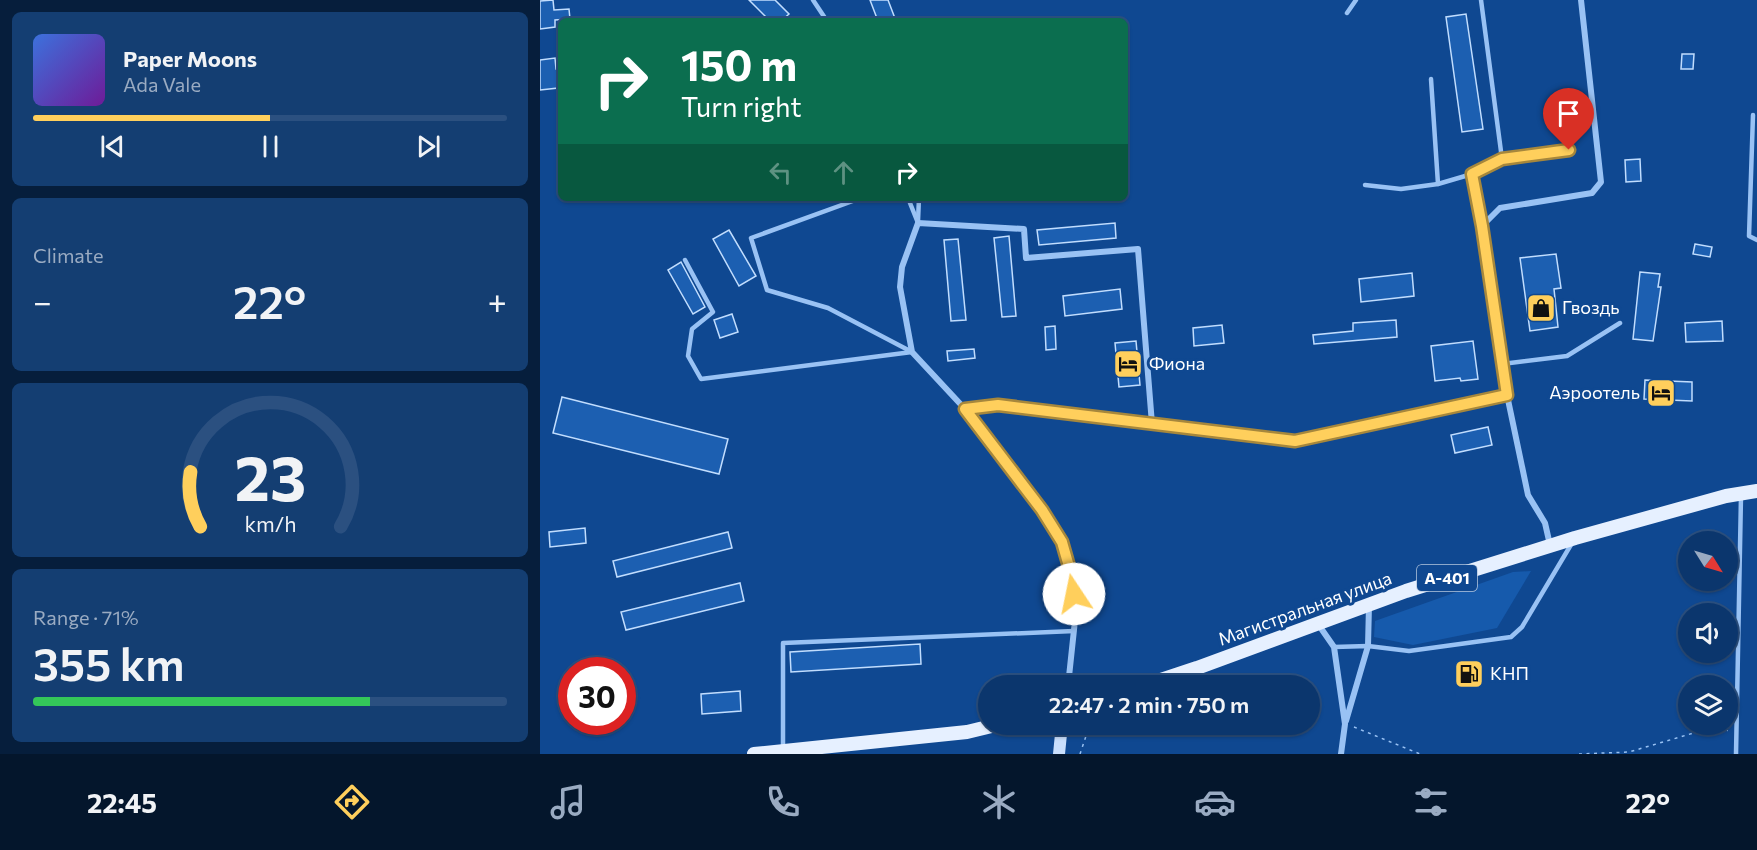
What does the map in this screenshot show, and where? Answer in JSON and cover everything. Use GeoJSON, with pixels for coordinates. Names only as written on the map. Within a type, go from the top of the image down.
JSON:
{"type":"FeatureCollection","features":[{"type":"Feature","properties":{"kind":"main road","name":"Магистральная улица"},"geometry":{"type":"LineString","coordinates":[[1176,675],[1406,591],[1575,538],[1726,495],[1757,491]]}},
{"type":"Feature","properties":{"kind":"main road"},"geometry":{"type":"LineString","coordinates":[[754,754],[783,753],[978,729]]}},
{"type":"Feature","properties":{"kind":"street"},"geometry":{"type":"LineString","coordinates":[[1550,546],[1545,523],[1528,495],[1507,395],[1505,364],[1482,226],[1500,208],[1592,193],[1601,182],[1581,0]]}},
{"type":"Feature","properties":{"kind":"street"},"geometry":{"type":"LineString","coordinates":[[1069,675],[1076,611],[1072,577],[1062,542],[1042,510],[965,409],[912,352],[900,287],[902,267],[918,223],[1024,229],[1026,258],[1138,249],[1152,424]]}},
{"type":"Feature","properties":{"kind":"street"},"geometry":{"type":"LineString","coordinates":[[965,409],[998,405],[1295,441],[1507,395]]}},
{"type":"Feature","properties":{"kind":"street"},"geometry":{"type":"LineString","coordinates":[[1341,754],[1345,724],[1368,646],[1369,605]]}},
{"type":"Feature","properties":{"kind":"street"},"geometry":{"type":"LineString","coordinates":[[1318,623],[1334,647],[1345,724]]}},
{"type":"Feature","properties":{"kind":"street"},"geometry":{"type":"LineString","coordinates":[[1059,754],[1061,735]]}},
{"type":"Feature","properties":{"kind":"lane"},"geometry":{"type":"LineString","coordinates":[[813,0],[825,18]]}},
{"type":"Feature","properties":{"kind":"lane"},"geometry":{"type":"LineString","coordinates":[[1347,13],[1356,0]]}},
{"type":"Feature","properties":{"kind":"lane"},"geometry":{"type":"LineString","coordinates":[[1480,0],[1502,159]]}},
{"type":"Feature","properties":{"kind":"lane"},"geometry":{"type":"LineString","coordinates":[[1431,79],[1438,184]]}},
{"type":"Feature","properties":{"kind":"lane"},"geometry":{"type":"LineString","coordinates":[[1753,115],[1749,236],[1757,240]]}},
{"type":"Feature","properties":{"kind":"lane"},"geometry":{"type":"LineString","coordinates":[[1365,185],[1401,189],[1438,184],[1472,174],[1502,159],[1569,150]]}},
{"type":"Feature","properties":{"kind":"lane"},"geometry":{"type":"LineString","coordinates":[[1472,174],[1482,226]]}},
{"type":"Feature","properties":{"kind":"lane"},"geometry":{"type":"LineString","coordinates":[[853,201],[751,238],[767,290],[828,308],[912,352]]}},
{"type":"Feature","properties":{"kind":"lane"},"geometry":{"type":"LineString","coordinates":[[909,201],[918,223]]}},
{"type":"Feature","properties":{"kind":"lane"},"geometry":{"type":"LineString","coordinates":[[918,223],[919,201]]}},
{"type":"Feature","properties":{"kind":"lane"},"geometry":{"type":"LineString","coordinates":[[685,260],[713,312],[692,329],[688,356],[701,379],[912,352]]}},
{"type":"Feature","properties":{"kind":"lane"},"geometry":{"type":"LineString","coordinates":[[1505,364],[1567,356],[1620,323]]}},
{"type":"Feature","properties":{"kind":"lane"},"geometry":{"type":"LineString","coordinates":[[1738,675],[1741,494]]}},
{"type":"Feature","properties":{"kind":"lane"},"geometry":{"type":"LineString","coordinates":[[1334,647],[1368,646],[1410,651],[1511,637],[1522,627],[1575,538]]}},
{"type":"Feature","properties":{"kind":"lane"},"geometry":{"type":"LineString","coordinates":[[783,753],[783,643],[1074,631]]}},
{"type":"Feature","properties":{"kind":"lane"},"geometry":{"type":"LineString","coordinates":[[1736,754],[1737,735]]}},
{"type":"Feature","properties":{"kind":"path"},"geometry":{"type":"LineString","coordinates":[[1345,724],[1420,754]]}},
{"type":"Feature","properties":{"kind":"path"},"geometry":{"type":"LineString","coordinates":[[1080,754],[1086,735]]}},
{"type":"Feature","properties":{"kind":"path"},"geometry":{"type":"LineString","coordinates":[[1579,754],[1629,752],[1687,735]]}},
{"type":"Feature","properties":{"kind":"shaded area"},"geometry":{"type":"Polygon","coordinates":[[[1531,571],[1497,628],[1413,645],[1374,637],[1375,621],[1513,572],[1531,571]]]}},
{"type":"Feature","properties":{"kind":"building"},"geometry":{"type":"Polygon","coordinates":[[[553,0],[554,10],[569,9],[570,18],[558,18],[555,20],[555,27],[540,29],[540,1],[553,0]]]}},
{"type":"Feature","properties":{"kind":"building"},"geometry":{"type":"Polygon","coordinates":[[[749,0],[775,0],[789,14],[784,18],[767,18],[749,0]]]}},
{"type":"Feature","properties":{"kind":"building"},"geometry":{"type":"Polygon","coordinates":[[[870,0],[888,0],[895,18],[877,18],[870,0]]]}},
{"type":"Feature","properties":{"kind":"building"},"geometry":{"type":"Polygon","coordinates":[[[1466,14],[1483,129],[1462,132],[1446,17],[1466,14]]]}},
{"type":"Feature","properties":{"kind":"building"},"geometry":{"type":"Polygon","coordinates":[[[1682,54],[1694,54],[1693,69],[1681,69],[1682,54]]]}},
{"type":"Feature","properties":{"kind":"building"},"geometry":{"type":"Polygon","coordinates":[[[555,58],[556,69],[558,69],[558,88],[540,90],[540,60],[555,58]]]}},
{"type":"Feature","properties":{"kind":"building"},"geometry":{"type":"Polygon","coordinates":[[[1640,159],[1641,181],[1626,182],[1625,160],[1640,159]]]}},
{"type":"Feature","properties":{"kind":"building"},"geometry":{"type":"Polygon","coordinates":[[[1115,223],[1116,238],[1039,245],[1037,230],[1115,223]]]}},
{"type":"Feature","properties":{"kind":"building"},"geometry":{"type":"Polygon","coordinates":[[[729,230],[756,276],[739,286],[713,239],[729,230]]]}},
{"type":"Feature","properties":{"kind":"building"},"geometry":{"type":"Polygon","coordinates":[[[1009,236],[1016,316],[1002,317],[994,238],[1009,236]]]}},
{"type":"Feature","properties":{"kind":"building"},"geometry":{"type":"Polygon","coordinates":[[[958,239],[966,320],[951,321],[944,240],[958,239]]]}},
{"type":"Feature","properties":{"kind":"building"},"geometry":{"type":"Polygon","coordinates":[[[1695,244],[1712,247],[1710,257],[1693,254],[1695,244]]]}},
{"type":"Feature","properties":{"kind":"building","name":"Гвоздь"},"geometry":{"type":"Polygon","coordinates":[[[1556,254],[1561,288],[1554,289],[1558,327],[1530,331],[1520,258],[1556,254]]]}},
{"type":"Feature","properties":{"kind":"building"},"geometry":{"type":"Polygon","coordinates":[[[681,262],[705,307],[693,314],[668,270],[681,262]]]}},
{"type":"Feature","properties":{"kind":"building"},"geometry":{"type":"Polygon","coordinates":[[[1640,272],[1660,274],[1658,287],[1661,287],[1653,341],[1633,339],[1640,272]]]}},
{"type":"Feature","properties":{"kind":"building"},"geometry":{"type":"Polygon","coordinates":[[[1412,273],[1414,296],[1361,302],[1359,279],[1412,273]]]}},
{"type":"Feature","properties":{"kind":"building"},"geometry":{"type":"Polygon","coordinates":[[[1120,289],[1122,309],[1065,316],[1063,296],[1120,289]]]}},
{"type":"Feature","properties":{"kind":"building"},"geometry":{"type":"Polygon","coordinates":[[[732,314],[738,332],[720,338],[714,320],[732,314]]]}},
{"type":"Feature","properties":{"kind":"building"},"geometry":{"type":"Polygon","coordinates":[[[1396,320],[1397,337],[1314,344],[1313,335],[1353,331],[1353,323],[1396,320]]]}},
{"type":"Feature","properties":{"kind":"building"},"geometry":{"type":"Polygon","coordinates":[[[1722,321],[1723,341],[1686,342],[1685,323],[1722,321]]]}},
{"type":"Feature","properties":{"kind":"building"},"geometry":{"type":"Polygon","coordinates":[[[1222,325],[1224,343],[1194,346],[1193,328],[1222,325]]]}},
{"type":"Feature","properties":{"kind":"building"},"geometry":{"type":"Polygon","coordinates":[[[1055,326],[1056,349],[1046,350],[1045,327],[1055,326]]]}},
{"type":"Feature","properties":{"kind":"building","name":"Фиона"},"geometry":{"type":"Polygon","coordinates":[[[1136,341],[1140,385],[1119,387],[1115,343],[1136,341]]]}},
{"type":"Feature","properties":{"kind":"building"},"geometry":{"type":"Polygon","coordinates":[[[1473,341],[1478,379],[1461,381],[1460,378],[1435,381],[1431,346],[1473,341]]]}},
{"type":"Feature","properties":{"kind":"building"},"geometry":{"type":"Polygon","coordinates":[[[974,349],[975,358],[948,361],[947,351],[974,349]]]}},
{"type":"Feature","properties":{"kind":"building"},"geometry":{"type":"Polygon","coordinates":[[[1645,380],[1692,382],[1692,401],[1644,399],[1645,380]]]}},
{"type":"Feature","properties":{"kind":"building"},"geometry":{"type":"Polygon","coordinates":[[[562,397],[728,439],[719,474],[553,433],[562,397]]]}},
{"type":"Feature","properties":{"kind":"building"},"geometry":{"type":"Polygon","coordinates":[[[1488,427],[1492,445],[1455,453],[1451,435],[1488,427]]]}},
{"type":"Feature","properties":{"kind":"building"},"geometry":{"type":"Polygon","coordinates":[[[585,528],[586,543],[550,547],[549,532],[585,528]]]}},
{"type":"Feature","properties":{"kind":"building"},"geometry":{"type":"Polygon","coordinates":[[[728,532],[732,548],[617,577],[613,561],[728,532]]]}},
{"type":"Feature","properties":{"kind":"building"},"geometry":{"type":"Polygon","coordinates":[[[740,583],[744,601],[626,630],[621,612],[740,583]]]}},
{"type":"Feature","properties":{"kind":"building"},"geometry":{"type":"Polygon","coordinates":[[[920,644],[921,664],[791,672],[790,652],[920,644]]]}},
{"type":"Feature","properties":{"kind":"building","name":"КНП"},"geometry":{"type":"Polygon","coordinates":[[[1480,667],[1480,680],[1458,681],[1458,669],[1480,667]]]}},
{"type":"Feature","properties":{"kind":"building"},"geometry":{"type":"Polygon","coordinates":[[[740,691],[741,711],[702,714],[701,694],[740,691]]]}},
{"type":"Feature","properties":{"kind":"place","name":"Гвоздь"},"geometry":{"type":"Point","coordinates":[1541,308]}},
{"type":"Feature","properties":{"kind":"place","name":"Фиона"},"geometry":{"type":"Point","coordinates":[1128,364]}},
{"type":"Feature","properties":{"kind":"place","name":"Аэроотель"},"geometry":{"type":"Point","coordinates":[1661,393]}},
{"type":"Feature","properties":{"kind":"place","name":"КНП"},"geometry":{"type":"Point","coordinates":[1469,674]}},
{"type":"Feature","properties":{"kind":"route"},"geometry":{"type":"LineString","coordinates":[[1074,594],[1072,577],[1062,542],[1042,510],[965,409],[998,405],[1295,441],[1507,395],[1472,174],[1502,159],[1569,150]]}}]}
